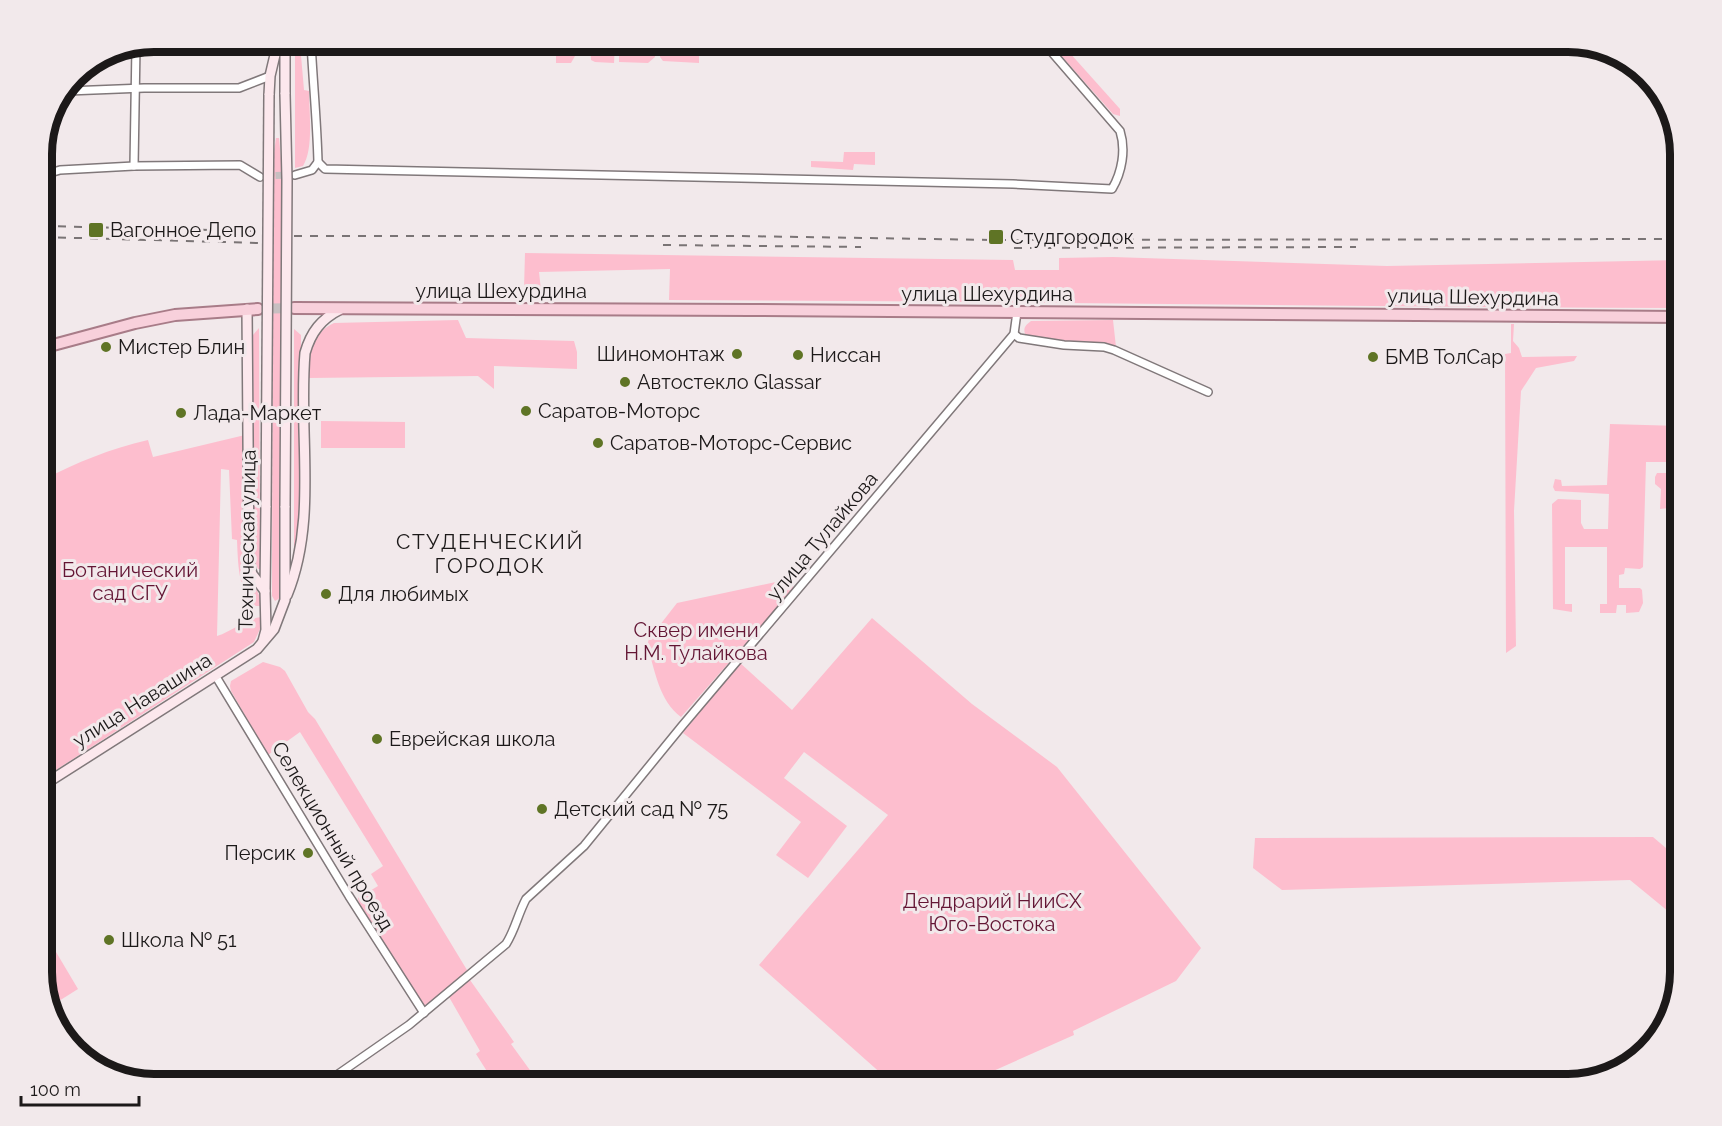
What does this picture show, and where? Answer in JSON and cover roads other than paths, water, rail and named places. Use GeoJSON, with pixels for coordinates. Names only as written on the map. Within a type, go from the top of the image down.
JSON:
{"type":"FeatureCollection","features":[{"type":"Feature","properties":{"kind":"main road","name":"Техническая улица"},"geometry":{"type":"LineString","coordinates":[[262,645],[266,630],[269,95],[270,76],[276,52]]}},
{"type":"Feature","properties":{"kind":"main road","name":"Техническая улица"},"geometry":{"type":"LineString","coordinates":[[262,645],[274,629],[284,602],[287,180],[285,52]]}},
{"type":"Feature","properties":{"kind":"main road","name":"улица Шехурдина"},"geometry":{"type":"LineString","coordinates":[[294,308],[1670,317]]}},
{"type":"Feature","properties":{"kind":"main road"},"geometry":{"type":"LineString","coordinates":[[284,602],[299,560],[304,529],[305,353],[320,323],[342,308]]}},
{"type":"Feature","properties":{"kind":"main road"},"geometry":{"type":"LineString","coordinates":[[53,345],[175,315],[253,309],[249,562],[252,574],[265,596]]}},
{"type":"Feature","properties":{"kind":"main road","name":"улица Навашина"},"geometry":{"type":"LineString","coordinates":[[53,779],[262,645]]}},
{"type":"Feature","properties":{"kind":"street"},"geometry":{"type":"LineString","coordinates":[[295,175],[312,170],[318,162],[312,52]]}},
{"type":"Feature","properties":{"kind":"street"},"geometry":{"type":"LineString","coordinates":[[318,162],[326,170],[1013,184],[1112,189],[1118,179],[1124,153],[1120,131],[1051,52]]}},
{"type":"Feature","properties":{"kind":"street"},"geometry":{"type":"LineString","coordinates":[[134,166],[136,54]]}},
{"type":"Feature","properties":{"kind":"street"},"geometry":{"type":"LineString","coordinates":[[75,91],[239,88],[270,76]]}},
{"type":"Feature","properties":{"kind":"street"},"geometry":{"type":"LineString","coordinates":[[53,172],[134,166],[240,165],[260,177]]}},
{"type":"Feature","properties":{"kind":"street"},"geometry":{"type":"LineString","coordinates":[[1017,312],[1014,334],[1019,338],[1064,345],[1104,347],[1137,359],[1208,392]]}},
{"type":"Feature","properties":{"kind":"street","name":"улица Тулайкова"},"geometry":{"type":"LineString","coordinates":[[340,1073],[409,1025],[506,944],[513,934],[526,899],[584,846],[682,726],[1014,334]]}},
{"type":"Feature","properties":{"kind":"street"},"geometry":{"type":"LineString","coordinates":[[265,596],[268,606],[273,609],[278,609],[284,602]]}},
{"type":"Feature","properties":{"kind":"street","name":"Селекционный проезд"},"geometry":{"type":"LineString","coordinates":[[215,675],[349,896],[424,1013]]}},
{"type":"Feature","properties":{"kind":"tunnel"},"geometry":{"type":"LineString","coordinates":[[265,176],[290,175]]}},
{"type":"Feature","properties":{"kind":"tunnel"},"geometry":{"type":"LineString","coordinates":[[258,309],[294,308]]}},
{"type":"Feature","properties":{"kind":"railway"},"geometry":{"type":"LineString","coordinates":[[53,226],[258,231]]}},
{"type":"Feature","properties":{"kind":"railway"},"geometry":{"type":"LineString","coordinates":[[294,236],[739,236],[996,240],[1670,239]]}},
{"type":"Feature","properties":{"kind":"railway"},"geometry":{"type":"LineString","coordinates":[[53,237],[258,243]]}},
{"type":"Feature","properties":{"kind":"railway"},"geometry":{"type":"LineString","coordinates":[[663,245],[861,247]]}},
{"type":"Feature","properties":{"kind":"railway"},"geometry":{"type":"LineString","coordinates":[[1014,248],[1356,247]]}},
{"type":"Feature","properties":{"kind":"place","name":"Вагонное Депо"},"geometry":{"type":"Point","coordinates":[96,230]}},
{"type":"Feature","properties":{"kind":"place","name":"Студгородок"},"geometry":{"type":"Point","coordinates":[996,237]}},
{"type":"Feature","properties":{"kind":"place","name":"Мистер Блин"},"geometry":{"type":"Point","coordinates":[106,347]}},
{"type":"Feature","properties":{"kind":"place","name":"Шиномонтаж"},"geometry":{"type":"Point","coordinates":[737,354]}},
{"type":"Feature","properties":{"kind":"place","name":"Ниссан"},"geometry":{"type":"Point","coordinates":[798,355]}},
{"type":"Feature","properties":{"kind":"place","name":"БМВ ТолСар"},"geometry":{"type":"Point","coordinates":[1373,357]}},
{"type":"Feature","properties":{"kind":"place","name":"Автостекло Glassar"},"geometry":{"type":"Point","coordinates":[625,382]}},
{"type":"Feature","properties":{"kind":"place","name":"Саратов-Моторс"},"geometry":{"type":"Point","coordinates":[526,411]}},
{"type":"Feature","properties":{"kind":"place","name":"Лада-Маркет"},"geometry":{"type":"Point","coordinates":[181,413]}},
{"type":"Feature","properties":{"kind":"place","name":"Саратов-Моторс-Сервис"},"geometry":{"type":"Point","coordinates":[598,443]}},
{"type":"Feature","properties":{"kind":"place","name":"Для любимых"},"geometry":{"type":"Point","coordinates":[326,594]}},
{"type":"Feature","properties":{"kind":"place","name":"Еврейская школа"},"geometry":{"type":"Point","coordinates":[377,739]}},
{"type":"Feature","properties":{"kind":"place","name":"Детский сад № 75"},"geometry":{"type":"Point","coordinates":[542,809]}},
{"type":"Feature","properties":{"kind":"place","name":"Персик"},"geometry":{"type":"Point","coordinates":[308,853]}},
{"type":"Feature","properties":{"kind":"place","name":"Школа № 51"},"geometry":{"type":"Point","coordinates":[109,940]}},
{"type":"Feature","properties":{"kind":"district","name":"СТУДЕНЧЕСКИЙ ГОРОДОК"},"geometry":{"type":"Point","coordinates":[490,553]}},
{"type":"Feature","properties":{"kind":"park label","name":"Ботанический сад СГУ"},"geometry":{"type":"Point","coordinates":[130,582]}},
{"type":"Feature","properties":{"kind":"park label","name":"Сквер имени Н.М. Тулайкова"},"geometry":{"type":"Point","coordinates":[696,642]}},
{"type":"Feature","properties":{"kind":"park label","name":"Дендрарий НииСХ Юго-Востока"},"geometry":{"type":"Point","coordinates":[992,912]}}]}
